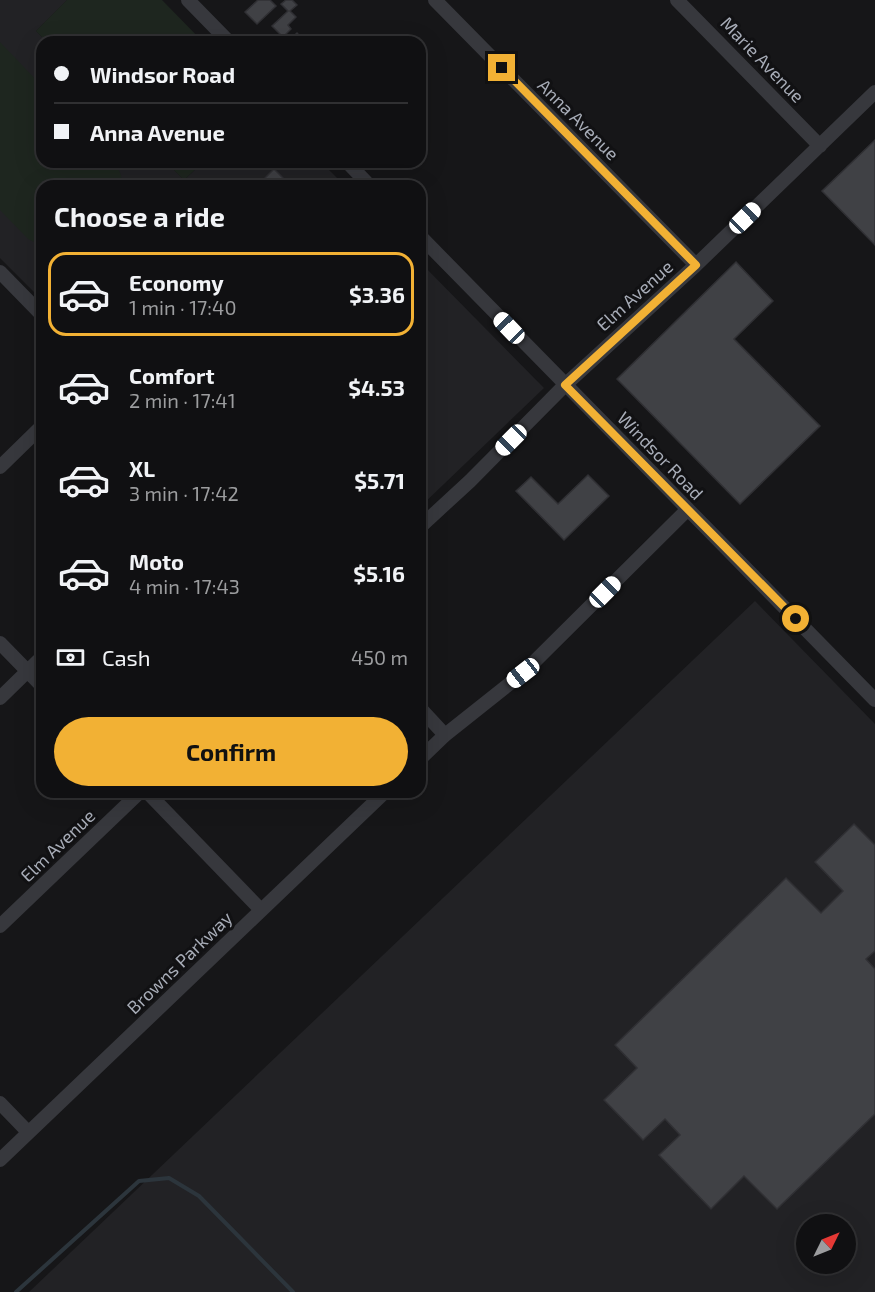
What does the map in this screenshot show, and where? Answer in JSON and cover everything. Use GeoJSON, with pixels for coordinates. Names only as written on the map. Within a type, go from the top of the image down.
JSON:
{"type":"FeatureCollection","features":[{"type":"Feature","properties":{"kind":"street"},"geometry":{"type":"LineString","coordinates":[[188,0],[223,36]]}},
{"type":"Feature","properties":{"kind":"street","name":"Anna Avenue"},"geometry":{"type":"LineString","coordinates":[[435,0],[696,265]]}},
{"type":"Feature","properties":{"kind":"street","name":"Marie Avenue"},"geometry":{"type":"LineString","coordinates":[[677,0],[820,146]]}},
{"type":"Feature","properties":{"kind":"street","name":"Elm Avenue"},"geometry":{"type":"LineString","coordinates":[[426,521],[470,481],[565,385],[696,265],[875,92]]}},
{"type":"Feature","properties":{"kind":"street"},"geometry":{"type":"LineString","coordinates":[[352,168],[364,180]]}},
{"type":"Feature","properties":{"kind":"street","name":"Windsor Road"},"geometry":{"type":"LineString","coordinates":[[426,242],[875,700]]}},
{"type":"Feature","properties":{"kind":"street"},"geometry":{"type":"LineString","coordinates":[[0,272],[36,309]]}},
{"type":"Feature","properties":{"kind":"street"},"geometry":{"type":"LineString","coordinates":[[0,467],[36,432]]}},
{"type":"Feature","properties":{"kind":"street"},"geometry":{"type":"LineString","coordinates":[[426,753],[445,735],[523,673],[687,510]]}},
{"type":"Feature","properties":{"kind":"street"},"geometry":{"type":"LineString","coordinates":[[0,643],[36,680]]}},
{"type":"Feature","properties":{"kind":"street"},"geometry":{"type":"LineString","coordinates":[[0,698],[36,663]]}},
{"type":"Feature","properties":{"kind":"street"},"geometry":{"type":"LineString","coordinates":[[426,714],[445,735]]}},
{"type":"Feature","properties":{"kind":"street","name":"Elm Avenue"},"geometry":{"type":"LineString","coordinates":[[0,926],[134,798]]}},
{"type":"Feature","properties":{"kind":"street"},"geometry":{"type":"LineString","coordinates":[[153,798],[261,910]]}},
{"type":"Feature","properties":{"kind":"street","name":"Browns Parkway"},"geometry":{"type":"LineString","coordinates":[[0,1160],[379,798]]}},
{"type":"Feature","properties":{"kind":"street"},"geometry":{"type":"LineString","coordinates":[[0,1103],[28,1132]]}},
{"type":"Feature","properties":{"kind":"shaded area"},"geometry":{"type":"Polygon","coordinates":[[[0,0],[67,0],[36,31],[41,36],[36,36],[36,168],[172,168],[184,180],[36,180],[36,294],[0,258],[0,0]]]}},
{"type":"Feature","properties":{"kind":"shaded area"},"geometry":{"type":"Polygon","coordinates":[[[67,0],[162,0],[197,36],[41,36],[36,31],[67,0]]]}},
{"type":"Feature","properties":{"kind":"shaded area"},"geometry":{"type":"Polygon","coordinates":[[[0,42],[36,80],[36,168],[118,168],[121,180],[36,180],[36,243],[28,239],[0,210],[0,42]]]}},
{"type":"Feature","properties":{"kind":"shaded area"},"geometry":{"type":"Polygon","coordinates":[[[172,168],[197,168],[184,180],[172,168]]]}},
{"type":"Feature","properties":{"kind":"shaded area"},"geometry":{"type":"Polygon","coordinates":[[[197,168],[327,168],[339,180],[184,180],[197,168]]]}},
{"type":"Feature","properties":{"kind":"shaded area"},"geometry":{"type":"Polygon","coordinates":[[[426,268],[544,388],[426,501],[426,268]]]}},
{"type":"Feature","properties":{"kind":"shaded area"},"geometry":{"type":"Polygon","coordinates":[[[755,601],[875,724],[875,1292],[29,1292],[755,601]]]}},
{"type":"Feature","properties":{"kind":"building"},"geometry":{"type":"Polygon","coordinates":[[[258,0],[270,0],[276,6],[257,24],[245,12],[258,0]]]}},
{"type":"Feature","properties":{"kind":"building"},"geometry":{"type":"Polygon","coordinates":[[[286,0],[292,0],[297,5],[290,11],[296,17],[288,25],[291,29],[284,36],[272,26],[288,11],[281,4],[286,0]]]}},
{"type":"Feature","properties":{"kind":"building"},"geometry":{"type":"Polygon","coordinates":[[[875,140],[875,245],[822,191],[875,140]]]}},
{"type":"Feature","properties":{"kind":"building"},"geometry":{"type":"Polygon","coordinates":[[[274,169],[285,180],[263,180],[274,169]]]}},
{"type":"Feature","properties":{"kind":"building"},"geometry":{"type":"Polygon","coordinates":[[[736,262],[773,301],[734,339],[820,426],[740,504],[617,379],[736,262]]]}},
{"type":"Feature","properties":{"kind":"building"},"geometry":{"type":"Polygon","coordinates":[[[588,475],[609,496],[564,540],[516,491],[531,477],[558,504],[588,475]]]}},
{"type":"Feature","properties":{"kind":"building"},"geometry":{"type":"Polygon","coordinates":[[[854,824],[875,845],[875,951],[866,959],[875,969],[875,1114],[777,1209],[744,1176],[711,1209],[659,1155],[680,1135],[665,1119],[643,1140],[604,1100],[637,1068],[615,1045],[786,878],[821,913],[843,891],[815,862],[854,824]]]}},
{"type":"Feature","properties":{"kind":"waterway"},"geometry":{"type":"LineString","coordinates":[[16,1292],[139,1181],[169,1178],[199,1196],[293,1292]]}},
{"type":"Feature","properties":{"kind":"route"},"geometry":{"type":"LineString","coordinates":[[502,68],[696,265],[565,385],[796,619]]}}]}
